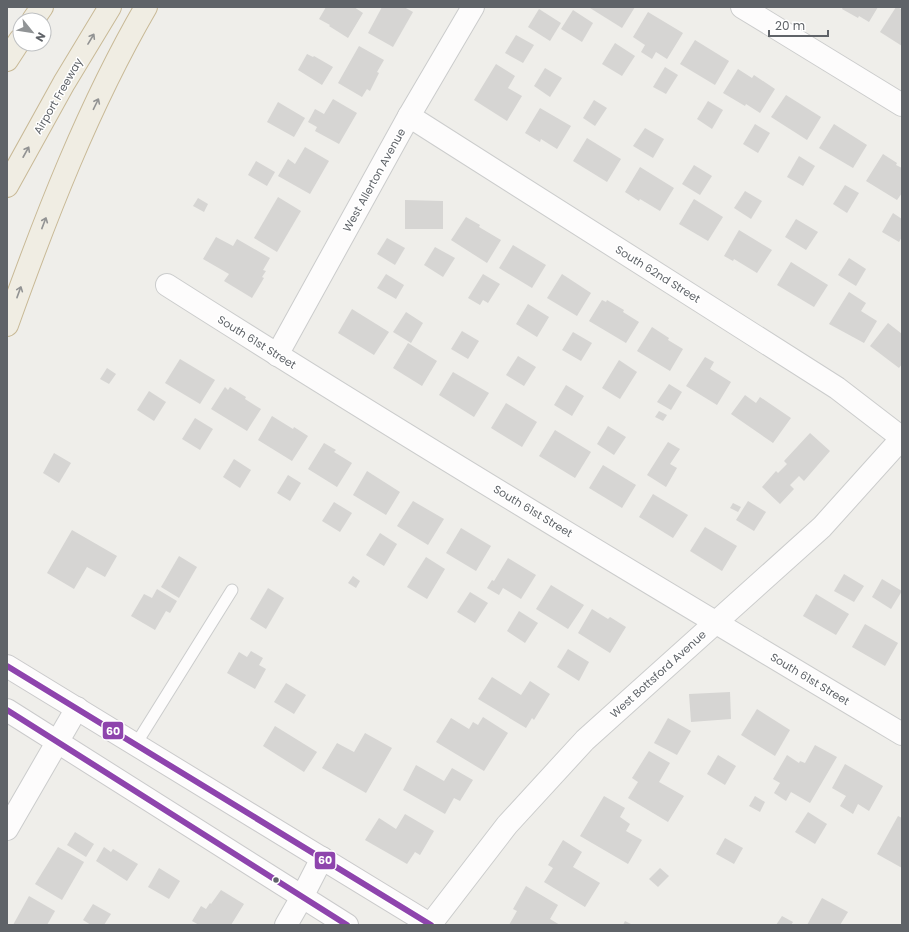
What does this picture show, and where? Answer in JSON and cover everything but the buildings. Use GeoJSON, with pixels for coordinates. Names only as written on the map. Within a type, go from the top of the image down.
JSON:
{"type":"FeatureCollection","features":[{"type":"Feature","properties":{"kind":"highway","name":"Airport Freeway"},"geometry":{"type":"LineString","coordinates":[[7,186],[64,83],[110,7]]}},
{"type":"Feature","properties":{"kind":"highway"},"geometry":{"type":"LineString","coordinates":[[7,325],[30,259],[60,184],[112,70],[146,7]]}},
{"type":"Feature","properties":{"kind":"street","name":"West Allerton Avenue"},"geometry":{"type":"LineString","coordinates":[[277,355],[409,116],[473,7]]}},
{"type":"Feature","properties":{"kind":"street"},"geometry":{"type":"LineString","coordinates":[[742,7],[902,105]]}},
{"type":"Feature","properties":{"kind":"street","name":"South 62nd Street"},"geometry":{"type":"LineString","coordinates":[[409,116],[837,388],[902,438]]}},
{"type":"Feature","properties":{"kind":"street","name":"South 61st Street"},"geometry":{"type":"LineString","coordinates":[[167,285],[277,355],[716,623],[902,734]]}},
{"type":"Feature","properties":{"kind":"street","name":"West Bottsford Avenue"},"geometry":{"type":"LineString","coordinates":[[430,925],[507,825],[585,740],[822,527],[902,438]]}},
{"type":"Feature","properties":{"kind":"street"},"geometry":{"type":"LineString","coordinates":[[7,666],[78,708],[430,925]]}},
{"type":"Feature","properties":{"kind":"street"},"geometry":{"type":"LineString","coordinates":[[7,829],[78,708]]}},
{"type":"Feature","properties":{"kind":"street"},"geometry":{"type":"LineString","coordinates":[[7,710],[348,925]]}},
{"type":"Feature","properties":{"kind":"street"},"geometry":{"type":"LineString","coordinates":[[286,925],[322,858]]}},
{"type":"Feature","properties":{"kind":"lane"},"geometry":{"type":"LineString","coordinates":[[136,744],[232,590]]}},
{"type":"Feature","properties":{"kind":"transit line","name":"60"},"geometry":{"type":"LineString","coordinates":[[7,666],[431,925]]}},
{"type":"Feature","properties":{"kind":"transit line","name":"60"},"geometry":{"type":"LineString","coordinates":[[7,710],[347,925]]}}]}
